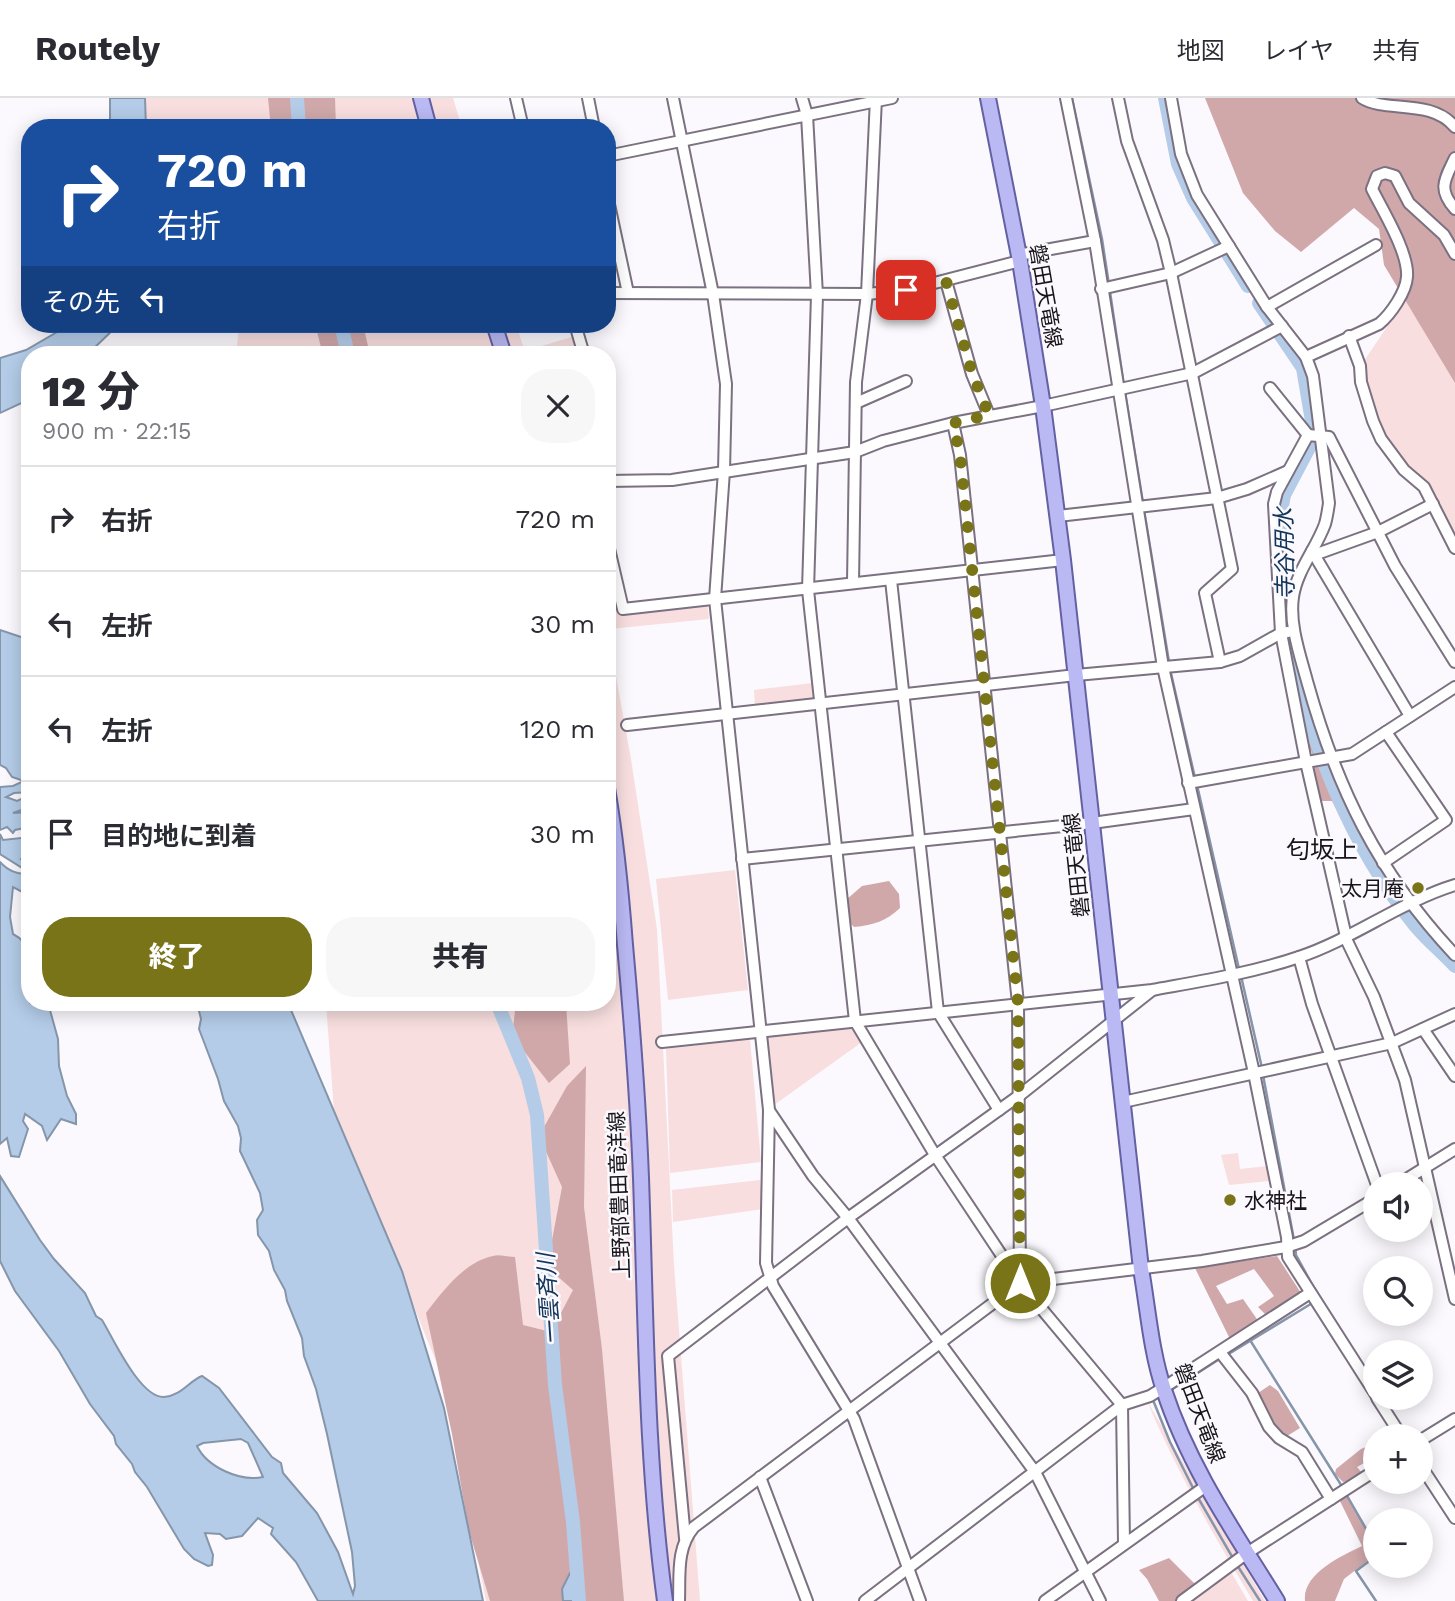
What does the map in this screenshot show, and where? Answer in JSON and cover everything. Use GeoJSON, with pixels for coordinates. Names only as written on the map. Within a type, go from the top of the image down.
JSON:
{"type":"FeatureCollection","features":[{"type":"Feature","properties":{"kind":"main road"},"geometry":{"type":"LineString","coordinates":[[421,98],[427,119]]}},
{"type":"Feature","properties":{"kind":"main road","name":"磐田天竜線"},"geometry":{"type":"LineString","coordinates":[[988,98],[1044,406],[1115,1018],[1141,1269],[1163,1388],[1206,1486],[1277,1601]]}},
{"type":"Feature","properties":{"kind":"main road","name":"上野部豊田竜洋線"},"geometry":{"type":"LineString","coordinates":[[616,837],[633,1036],[641,1177],[648,1417],[656,1534],[665,1601]]}},
{"type":"Feature","properties":{"kind":"street"},"geometry":{"type":"LineString","coordinates":[[516,98],[521,119]]}},
{"type":"Feature","properties":{"kind":"street"},"geometry":{"type":"LineString","coordinates":[[588,98],[592,119]]}},
{"type":"Feature","properties":{"kind":"street"},"geometry":{"type":"LineString","coordinates":[[673,98],[713,294],[726,384],[724,471],[715,599],[769,1110],[766,1263],[769,1277],[850,1410],[920,1601]]}},
{"type":"Feature","properties":{"kind":"street"},"geometry":{"type":"LineString","coordinates":[[802,98],[807,115],[817,295],[808,590],[855,1021],[935,1155],[1020,1283],[1122,1405],[1124,1543]]}},
{"type":"Feature","properties":{"kind":"street"},"geometry":{"type":"LineString","coordinates":[[616,154],[892,98]]}},
{"type":"Feature","properties":{"kind":"street"},"geometry":{"type":"LineString","coordinates":[[1066,98],[1095,241],[1163,667],[1254,1073],[1287,1237],[1288,1258],[1363,1377]]}},
{"type":"Feature","properties":{"kind":"street"},"geometry":{"type":"LineString","coordinates":[[1118,98],[1127,141],[1163,240],[1171,273],[1232,569],[1205,593],[1220,662]]}},
{"type":"Feature","properties":{"kind":"street"},"geometry":{"type":"LineString","coordinates":[[1171,98],[1181,154],[1197,195],[1267,307],[1306,357],[1313,376],[1329,503],[1325,523],[1313,553],[1300,575],[1292,599],[1294,631],[1331,758],[1355,815],[1383,863],[1410,904],[1455,955]]}},
{"type":"Feature","properties":{"kind":"street"},"geometry":{"type":"LineString","coordinates":[[1362,98],[1370,102],[1414,102],[1442,114],[1455,127]]}},
{"type":"Feature","properties":{"kind":"street"},"geometry":{"type":"LineString","coordinates":[[853,583],[856,382],[867,294],[876,100]]}},
{"type":"Feature","properties":{"kind":"street"},"geometry":{"type":"LineString","coordinates":[[1455,158],[1443,187],[1455,209]]}},
{"type":"Feature","properties":{"kind":"street"},"geometry":{"type":"LineString","coordinates":[[1306,357],[1379,324],[1396,302],[1407,278],[1401,252],[1372,189],[1377,176],[1385,173],[1395,176],[1401,183],[1409,203],[1444,235],[1455,254]]}},
{"type":"Feature","properties":{"kind":"street"},"geometry":{"type":"LineString","coordinates":[[616,237],[628,293]]}},
{"type":"Feature","properties":{"kind":"street"},"geometry":{"type":"LineString","coordinates":[[616,293],[817,295],[906,290],[946,281],[1019,258],[1095,241]]}},
{"type":"Feature","properties":{"kind":"street"},"geometry":{"type":"LineString","coordinates":[[1267,307],[1376,245]]}},
{"type":"Feature","properties":{"kind":"street"},"geometry":{"type":"LineString","coordinates":[[1101,289],[1171,273],[1229,246]]}},
{"type":"Feature","properties":{"kind":"street"},"geometry":{"type":"LineString","coordinates":[[946,281],[972,373],[989,415]]}},
{"type":"Feature","properties":{"kind":"street"},"geometry":{"type":"LineString","coordinates":[[616,481],[672,480],[855,452],[883,441],[953,423],[1193,373],[1282,326]]}},
{"type":"Feature","properties":{"kind":"street"},"geometry":{"type":"LineString","coordinates":[[1349,336],[1360,366],[1361,382],[1368,405],[1381,439],[1404,470],[1424,487],[1455,548]]}},
{"type":"Feature","properties":{"kind":"street"},"geometry":{"type":"LineString","coordinates":[[856,403],[906,381]]}},
{"type":"Feature","properties":{"kind":"street"},"geometry":{"type":"LineString","coordinates":[[1270,388],[1308,435]]}},
{"type":"Feature","properties":{"kind":"street"},"geometry":{"type":"LineString","coordinates":[[953,423],[960,455],[1018,1003],[1020,1283]]}},
{"type":"Feature","properties":{"kind":"street"},"geometry":{"type":"LineString","coordinates":[[1308,435],[1329,437],[1405,583],[1455,662]]}},
{"type":"Feature","properties":{"kind":"street"},"geometry":{"type":"LineString","coordinates":[[1308,435],[1277,492],[1274,504],[1282,633],[1306,762],[1346,937],[1373,993],[1405,1080],[1455,1299]]}},
{"type":"Feature","properties":{"kind":"street"},"geometry":{"type":"LineString","coordinates":[[1058,516],[1217,498],[1247,489],[1288,471]]}},
{"type":"Feature","properties":{"kind":"street"},"geometry":{"type":"LineString","coordinates":[[1313,553],[1378,532],[1433,504]]}},
{"type":"Feature","properties":{"kind":"street"},"geometry":{"type":"LineString","coordinates":[[1313,553],[1410,716]]}},
{"type":"Feature","properties":{"kind":"street"},"geometry":{"type":"LineString","coordinates":[[616,579],[623,609],[1063,560]]}},
{"type":"Feature","properties":{"kind":"street"},"geometry":{"type":"LineString","coordinates":[[891,580],[938,1012],[999,1110]]}},
{"type":"Feature","properties":{"kind":"street"},"geometry":{"type":"LineString","coordinates":[[627,725],[726,712],[1220,662],[1240,656],[1282,633],[1294,631]]}},
{"type":"Feature","properties":{"kind":"street"},"geometry":{"type":"LineString","coordinates":[[1188,783],[1352,754],[1455,687]]}},
{"type":"Feature","properties":{"kind":"street"},"geometry":{"type":"LineString","coordinates":[[1383,863],[1446,820],[1386,732]]}},
{"type":"Feature","properties":{"kind":"street"},"geometry":{"type":"LineString","coordinates":[[742,859],[1092,823],[1194,809]]}},
{"type":"Feature","properties":{"kind":"street"},"geometry":{"type":"LineString","coordinates":[[662,1042],[1152,990],[1231,975],[1299,957],[1455,885]]}},
{"type":"Feature","properties":{"kind":"street"},"geometry":{"type":"LineString","coordinates":[[1299,957],[1330,1056],[1372,1172]]}},
{"type":"Feature","properties":{"kind":"street"},"geometry":{"type":"LineString","coordinates":[[680,1601],[680,1556],[685,1538],[668,1356],[848,1218],[1020,1095],[1152,990]]}},
{"type":"Feature","properties":{"kind":"street"},"geometry":{"type":"LineString","coordinates":[[1123,1102],[1391,1042],[1455,1014]]}},
{"type":"Feature","properties":{"kind":"street"},"geometry":{"type":"LineString","coordinates":[[1423,1028],[1455,1076]]}},
{"type":"Feature","properties":{"kind":"street"},"geometry":{"type":"LineString","coordinates":[[769,1110],[807,1167],[848,1218],[1035,1472],[1100,1601]]}},
{"type":"Feature","properties":{"kind":"street"},"geometry":{"type":"LineString","coordinates":[[1417,1172],[1455,1149]]}},
{"type":"Feature","properties":{"kind":"street"},"geometry":{"type":"LineString","coordinates":[[685,1538],[694,1527],[1020,1283],[1141,1269],[1286,1247],[1304,1241],[1363,1206]]}},
{"type":"Feature","properties":{"kind":"street"},"geometry":{"type":"LineString","coordinates":[[865,1601],[1122,1405],[1163,1388],[1310,1293]]}},
{"type":"Feature","properties":{"kind":"street"},"geometry":{"type":"LineString","coordinates":[[1220,1352],[1252,1393],[1269,1427],[1279,1438],[1302,1452],[1331,1499]]}},
{"type":"Feature","properties":{"kind":"street"},"geometry":{"type":"LineString","coordinates":[[1433,1433],[1455,1419]]}},
{"type":"Feature","properties":{"kind":"street"},"geometry":{"type":"LineString","coordinates":[[760,1477],[807,1601]]}},
{"type":"Feature","properties":{"kind":"street"},"geometry":{"type":"LineString","coordinates":[[1182,1601],[1247,1553],[1363,1478]]}},
{"type":"Feature","properties":{"kind":"street"},"geometry":{"type":"LineString","coordinates":[[1433,1484],[1455,1518]]}},
{"type":"Feature","properties":{"kind":"street"},"geometry":{"type":"LineString","coordinates":[[1045,1601],[1206,1486]]}},
{"type":"Feature","properties":{"kind":"shaded area"},"geometry":{"type":"Polygon","coordinates":[[[145,98],[453,98],[459,119],[146,119],[145,98]]]}},
{"type":"Feature","properties":{"kind":"shaded area"},"geometry":{"type":"Polygon","coordinates":[[[268,98],[335,98],[336,119],[270,119],[268,98]]]}},
{"type":"Feature","properties":{"kind":"shaded area"},"geometry":{"type":"Polygon","coordinates":[[[1205,98],[1455,98],[1455,383],[1384,265],[1379,229],[1354,208],[1301,252],[1275,231],[1243,193],[1205,98]]]}},
{"type":"Feature","properties":{"kind":"shaded area"},"geometry":{"type":"Polygon","coordinates":[[[1405,300],[1455,381],[1455,536],[1387,447],[1368,405],[1364,361],[1405,300]]]}},
{"type":"Feature","properties":{"kind":"shaded area"},"geometry":{"type":"Polygon","coordinates":[[[238,333],[519,333],[523,346],[237,346],[238,333]]]}},
{"type":"Feature","properties":{"kind":"shaded area"},"geometry":{"type":"Polygon","coordinates":[[[317,333],[365,333],[368,346],[321,346],[317,333]]]}},
{"type":"Feature","properties":{"kind":"shaded area"},"geometry":{"type":"Polygon","coordinates":[[[575,336],[579,346],[541,346],[575,336]]]}},
{"type":"Feature","properties":{"kind":"shaded area"},"geometry":{"type":"Polygon","coordinates":[[[707,600],[709,619],[616,628],[616,610],[707,600]]]}},
{"type":"Feature","properties":{"kind":"shaded area"},"geometry":{"type":"Polygon","coordinates":[[[1298,674],[1326,755],[1375,860],[1367,867],[1332,801],[1317,801],[1308,762],[1314,758],[1309,746],[1310,738],[1305,726],[1302,701],[1293,677],[1298,674]]]}},
{"type":"Feature","properties":{"kind":"shaded area"},"geometry":{"type":"Polygon","coordinates":[[[616,676],[657,929],[674,1265],[700,1601],[486,1601],[440,1371],[334,1111],[327,1011],[616,1011],[616,676]]]}},
{"type":"Feature","properties":{"kind":"shaded area"},"geometry":{"type":"Polygon","coordinates":[[[813,683],[815,700],[755,706],[754,690],[813,683]]]}},
{"type":"Feature","properties":{"kind":"shaded area"},"geometry":{"type":"Polygon","coordinates":[[[735,870],[748,990],[668,1000],[656,879],[735,870]]]}},
{"type":"Feature","properties":{"kind":"shaded area"},"geometry":{"type":"Polygon","coordinates":[[[889,881],[899,894],[900,908],[879,922],[854,927],[847,920],[846,900],[862,886],[889,881]]]}},
{"type":"Feature","properties":{"kind":"shaded area"},"geometry":{"type":"Polygon","coordinates":[[[515,1011],[567,1011],[570,1064],[549,1083],[512,1036],[515,1011]]]}},
{"type":"Feature","properties":{"kind":"shaded area"},"geometry":{"type":"Polygon","coordinates":[[[854,1027],[862,1042],[774,1105],[767,1036],[854,1027]]]}},
{"type":"Feature","properties":{"kind":"shaded area"},"geometry":{"type":"Polygon","coordinates":[[[750,1039],[761,1162],[670,1173],[666,1049],[750,1039]]]}},
{"type":"Feature","properties":{"kind":"shaded area"},"geometry":{"type":"Polygon","coordinates":[[[586,1066],[584,1207],[602,1349],[624,1601],[490,1601],[469,1531],[426,1313],[455,1278],[473,1264],[495,1255],[515,1257],[523,1325],[551,1332],[573,1290],[547,1267],[562,1187],[539,1136],[567,1086],[586,1066]]]}},
{"type":"Feature","properties":{"kind":"shaded area"},"geometry":{"type":"Polygon","coordinates":[[[1238,1153],[1240,1169],[1268,1166],[1269,1181],[1229,1185],[1221,1155],[1238,1153]]]}},
{"type":"Feature","properties":{"kind":"shaded area"},"geometry":{"type":"Polygon","coordinates":[[[760,1180],[763,1209],[673,1222],[672,1190],[760,1180]]]}},
{"type":"Feature","properties":{"kind":"shaded area"},"geometry":{"type":"Polygon","coordinates":[[[1277,1256],[1301,1293],[1266,1315],[1258,1307],[1274,1296],[1254,1269],[1216,1286],[1227,1304],[1243,1299],[1261,1325],[1230,1339],[1195,1268],[1277,1256]]]}},
{"type":"Feature","properties":{"kind":"shaded area"},"geometry":{"type":"Polygon","coordinates":[[[1270,1385],[1278,1391],[1300,1428],[1284,1438],[1270,1425],[1259,1399],[1258,1393],[1270,1385]]]}},
{"type":"Feature","properties":{"kind":"shaded area"},"geometry":{"type":"Polygon","coordinates":[[[1147,1401],[1265,1601],[1253,1601],[1238,1577],[1183,1478],[1147,1401]]]}},
{"type":"Feature","properties":{"kind":"shaded area"},"geometry":{"type":"Polygon","coordinates":[[[1363,1448],[1363,1464],[1357,1467],[1362,1473],[1343,1482],[1335,1474],[1336,1469],[1363,1448]]]}},
{"type":"Feature","properties":{"kind":"shaded area"},"geometry":{"type":"Polygon","coordinates":[[[1346,1494],[1363,1524],[1363,1564],[1344,1579],[1335,1601],[1305,1601],[1306,1591],[1316,1574],[1362,1546],[1339,1499],[1346,1494]]]}},
{"type":"Feature","properties":{"kind":"shaded area"},"geometry":{"type":"Polygon","coordinates":[[[1169,1558],[1197,1586],[1179,1601],[1159,1601],[1139,1570],[1169,1558]]]}},
{"type":"Feature","properties":{"kind":"shaded area"},"geometry":{"type":"Polygon","coordinates":[[[1228,1567],[1248,1601],[1182,1601],[1228,1567]]]}},
{"type":"Feature","properties":{"kind":"water"},"geometry":{"type":"Polygon","coordinates":[[[110,98],[145,98],[146,119],[110,119],[110,98]]]}},
{"type":"Feature","properties":{"kind":"water"},"geometry":{"type":"Polygon","coordinates":[[[55,333],[110,333],[96,346],[33,346],[55,333]]]}},
{"type":"Feature","properties":{"kind":"water"},"geometry":{"type":"Polygon","coordinates":[[[21,352],[21,403],[0,413],[0,358],[21,352]]]}},
{"type":"Feature","properties":{"kind":"water"},"geometry":{"type":"Polygon","coordinates":[[[0,630],[21,637],[21,780],[12,777],[6,768],[0,765],[0,630]]]}},
{"type":"Feature","properties":{"kind":"water"},"geometry":{"type":"Polygon","coordinates":[[[21,782],[21,793],[6,797],[17,801],[21,799],[21,810],[13,813],[21,813],[21,829],[13,833],[7,827],[0,830],[0,787],[21,782]]]}},
{"type":"Feature","properties":{"kind":"water"},"geometry":{"type":"Polygon","coordinates":[[[0,834],[3,840],[21,838],[21,867],[0,854],[0,834]]]}},
{"type":"Feature","properties":{"kind":"water"},"geometry":{"type":"Polygon","coordinates":[[[0,862],[13,872],[21,874],[21,891],[13,887],[10,917],[13,934],[21,939],[21,1011],[50,1011],[58,1039],[59,1066],[67,1096],[76,1114],[76,1124],[61,1119],[47,1140],[42,1126],[25,1114],[23,1121],[28,1129],[19,1157],[11,1156],[7,1138],[0,1144],[0,862]]]}},
{"type":"Feature","properties":{"kind":"water"},"geometry":{"type":"Polygon","coordinates":[[[199,1011],[291,1011],[402,1271],[444,1408],[483,1601],[318,1601],[296,1562],[271,1534],[273,1528],[258,1518],[242,1536],[226,1539],[220,1534],[205,1533],[213,1555],[212,1565],[208,1566],[194,1559],[184,1549],[59,1351],[15,1291],[0,1261],[0,1176],[40,1240],[85,1293],[96,1316],[102,1320],[128,1366],[146,1388],[155,1395],[170,1396],[202,1376],[219,1388],[272,1457],[281,1463],[283,1473],[317,1513],[338,1552],[353,1594],[355,1586],[352,1552],[316,1389],[285,1290],[274,1270],[269,1251],[258,1235],[257,1220],[263,1210],[260,1193],[240,1151],[238,1126],[224,1101],[199,1029],[199,1011]],[[241,1439],[197,1446],[208,1460],[225,1471],[244,1477],[263,1477],[248,1443],[241,1439]]]}},
{"type":"Feature","properties":{"kind":"water"},"geometry":{"type":"Polygon","coordinates":[[[570,1573],[578,1582],[583,1601],[563,1601],[562,1589],[570,1573]]]}},
{"type":"Feature","properties":{"kind":"waterway","name":"一雲斉川"},"geometry":{"type":"LineString","coordinates":[[297,98],[298,119]]}},
{"type":"Feature","properties":{"kind":"waterway"},"geometry":{"type":"LineString","coordinates":[[1072,98],[1109,285]]}},
{"type":"Feature","properties":{"kind":"waterway","name":"寺谷用水"},"geometry":{"type":"LineString","coordinates":[[1165,98],[1178,164],[1193,198],[1248,286]]}},
{"type":"Feature","properties":{"kind":"waterway"},"geometry":{"type":"LineString","coordinates":[[1110,292],[1124,386]]}},
{"type":"Feature","properties":{"kind":"waterway","name":"寺谷用水"},"geometry":{"type":"LineString","coordinates":[[1259,303],[1303,368],[1312,421],[1313,440],[1284,495],[1281,512],[1282,578],[1287,629],[1309,719],[1336,792],[1371,861],[1414,924],[1455,966]]}},
{"type":"Feature","properties":{"kind":"waterway","name":"一雲斉川"},"geometry":{"type":"LineString","coordinates":[[343,333],[346,346]]}},
{"type":"Feature","properties":{"kind":"waterway"},"geometry":{"type":"LineString","coordinates":[[1125,392],[1143,503]]}},
{"type":"Feature","properties":{"kind":"waterway"},"geometry":{"type":"LineString","coordinates":[[1144,510],[1169,662]]}},
{"type":"Feature","properties":{"kind":"waterway"},"geometry":{"type":"LineString","coordinates":[[1170,669],[1195,778]]}},
{"type":"Feature","properties":{"kind":"waterway"},"geometry":{"type":"LineString","coordinates":[[1197,785],[1239,969]]}},
{"type":"Feature","properties":{"kind":"waterway"},"geometry":{"type":"LineString","coordinates":[[1241,976],[1262,1068]]}},
{"type":"Feature","properties":{"kind":"waterway","name":"一雲斉川"},"geometry":{"type":"LineString","coordinates":[[500,1011],[528,1078],[537,1115],[555,1385],[573,1522],[579,1601]]}},
{"type":"Feature","properties":{"kind":"waterway"},"geometry":{"type":"LineString","coordinates":[[1263,1075],[1294,1240]]}},
{"type":"Feature","properties":{"kind":"waterway"},"geometry":{"type":"LineString","coordinates":[[1295,1247],[1296,1255],[1320,1299]]}},
{"type":"Feature","properties":{"kind":"waterway"},"geometry":{"type":"LineString","coordinates":[[1227,1355],[1314,1302]]}},
{"type":"Feature","properties":{"kind":"waterway"},"geometry":{"type":"LineString","coordinates":[[1250,1340],[1343,1488]]}},
{"type":"Feature","properties":{"kind":"waterway"},"geometry":{"type":"LineString","coordinates":[[1171,1390],[1221,1358]]}},
{"type":"Feature","properties":{"kind":"waterway"},"geometry":{"type":"LineString","coordinates":[[1162,1395],[1153,1400],[1194,1490]]}},
{"type":"Feature","properties":{"kind":"waterway"},"geometry":{"type":"LineString","coordinates":[[1346,1494],[1363,1523]]}},
{"type":"Feature","properties":{"kind":"waterway"},"geometry":{"type":"LineString","coordinates":[[1197,1496],[1234,1560]]}},
{"type":"Feature","properties":{"kind":"waterway"},"geometry":{"type":"LineString","coordinates":[[1237,1565],[1260,1601]]}},
{"type":"Feature","properties":{"kind":"waterway"},"geometry":{"type":"LineString","coordinates":[[1363,1566],[1356,1571],[1376,1601]]}},
{"type":"Feature","properties":{"kind":"place","name":"太月庵"},"geometry":{"type":"Point","coordinates":[1418,888]}},
{"type":"Feature","properties":{"kind":"place","name":"水神社"},"geometry":{"type":"Point","coordinates":[1230,1200]}},
{"type":"Feature","properties":{"kind":"district","name":"匂坂上"},"geometry":{"type":"Point","coordinates":[1322,850]}},
{"type":"Feature","properties":{"kind":"route"},"geometry":{"type":"LineString","coordinates":[[906,290],[946,281],[972,373],[989,415],[953,423],[960,455],[1018,1003],[1020,1283]]}}]}
